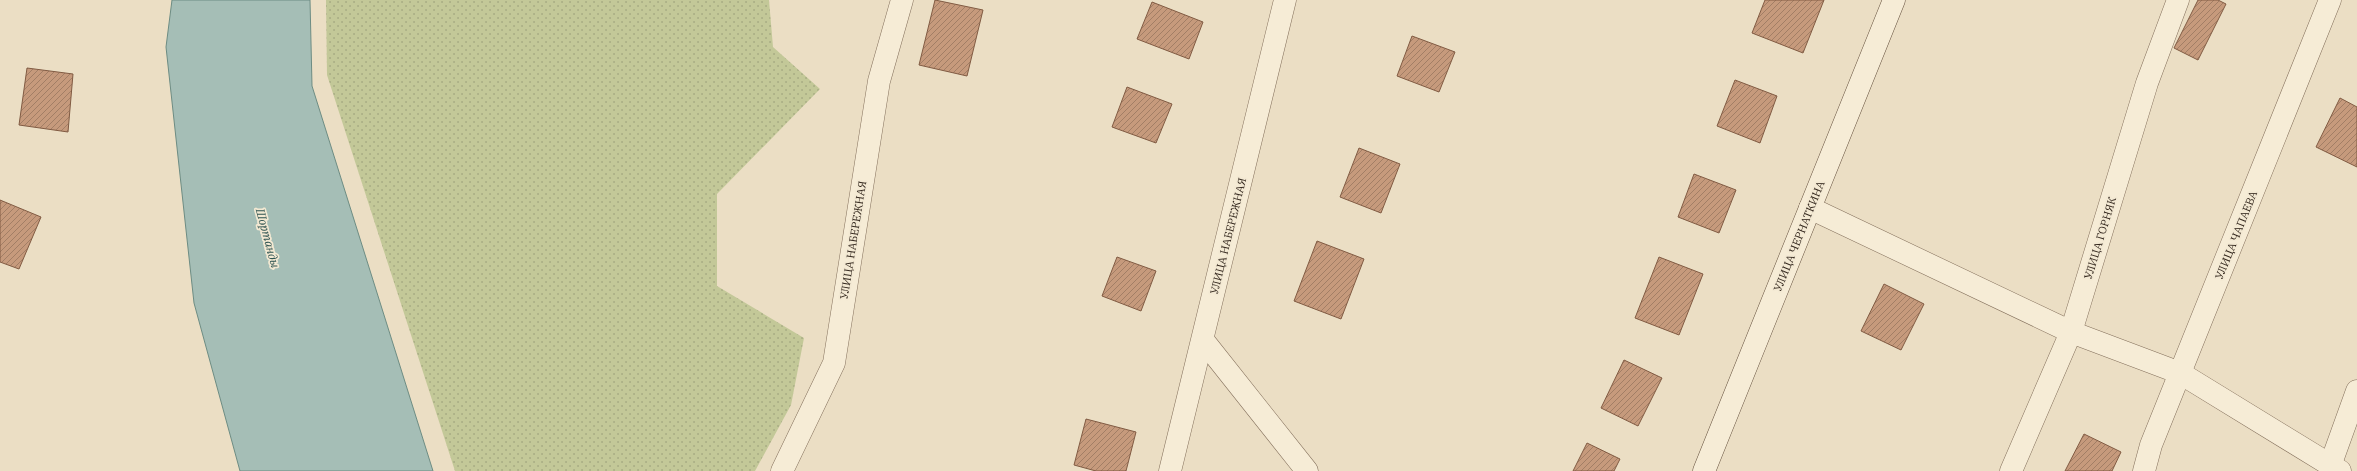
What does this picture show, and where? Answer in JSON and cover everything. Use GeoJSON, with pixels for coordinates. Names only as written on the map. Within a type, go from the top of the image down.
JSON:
{"type":"FeatureCollection","features":[{"type":"Feature","properties":{"kind":"street","name":"УЛИЦА НАБЕРЕЖНАЯ"},"geometry":{"type":"LineString","coordinates":[[782,471],[834,363],[879,81],[902,0]]}},
{"type":"Feature","properties":{"kind":"street","name":"УЛИЦА НАБЕРЕЖНАЯ"},"geometry":{"type":"LineString","coordinates":[[1170,471],[1285,0]]}},
{"type":"Feature","properties":{"kind":"street","name":"УЛИЦА ЧЕРНАТКИНА"},"geometry":{"type":"LineString","coordinates":[[1704,471],[1894,0]]}},
{"type":"Feature","properties":{"kind":"street","name":"УЛИЦА ГОРНЯК"},"geometry":{"type":"LineString","coordinates":[[2011,471],[2071,332],[2147,83],[2178,0]]}},
{"type":"Feature","properties":{"kind":"street","name":"УЛИЦА ЧАПАЕВА"},"geometry":{"type":"LineString","coordinates":[[2144,471],[2151,445],[2330,0]]}},
{"type":"Feature","properties":{"kind":"street"},"geometry":{"type":"LineString","coordinates":[[1810,208],[2071,332],[2180,373],[2335,468],[2357,391]]}},
{"type":"Feature","properties":{"kind":"street"},"geometry":{"type":"LineString","coordinates":[[1203,340],[1307,471]]}},
{"type":"Feature","properties":{"kind":"green space"},"geometry":{"type":"Polygon","coordinates":[[[326,0],[769,0],[773,47],[820,89],[717,194],[717,286],[804,338],[791,405],[755,471],[455,471],[327,75],[326,0]]]}},
{"type":"Feature","properties":{"kind":"water","name":"Шортанды"},"geometry":{"type":"Polygon","coordinates":[[[172,0],[310,0],[312,86],[433,471],[240,471],[194,303],[166,47],[172,0]]]}},
{"type":"Feature","properties":{"kind":"building"},"geometry":{"type":"Polygon","coordinates":[[[935,0],[983,10],[967,76],[919,65],[935,0]]]}},
{"type":"Feature","properties":{"kind":"building"},"geometry":{"type":"Polygon","coordinates":[[[1765,0],[1824,0],[1803,53],[1752,33],[1765,0]]]}},
{"type":"Feature","properties":{"kind":"building"},"geometry":{"type":"Polygon","coordinates":[[[2198,0],[2218,0],[2226,4],[2198,60],[2174,48],[2198,0]]]}},
{"type":"Feature","properties":{"kind":"building"},"geometry":{"type":"Polygon","coordinates":[[[1152,2],[1203,22],[1189,59],[1137,39],[1152,2]]]}},
{"type":"Feature","properties":{"kind":"building"},"geometry":{"type":"Polygon","coordinates":[[[1412,36],[1455,52],[1439,92],[1397,76],[1412,36]]]}},
{"type":"Feature","properties":{"kind":"building"},"geometry":{"type":"Polygon","coordinates":[[[27,68],[73,74],[68,132],[19,125],[27,68]]]}},
{"type":"Feature","properties":{"kind":"building"},"geometry":{"type":"Polygon","coordinates":[[[1735,80],[1777,96],[1760,143],[1717,126],[1735,80]]]}},
{"type":"Feature","properties":{"kind":"building"},"geometry":{"type":"Polygon","coordinates":[[[1127,87],[1172,104],[1156,143],[1112,127],[1127,87]]]}},
{"type":"Feature","properties":{"kind":"building"},"geometry":{"type":"Polygon","coordinates":[[[2340,98],[2357,107],[2357,167],[2316,147],[2340,98]]]}},
{"type":"Feature","properties":{"kind":"building"},"geometry":{"type":"Polygon","coordinates":[[[1359,148],[1400,164],[1381,213],[1340,197],[1359,148]]]}},
{"type":"Feature","properties":{"kind":"building"},"geometry":{"type":"Polygon","coordinates":[[[1694,174],[1736,190],[1719,233],[1678,217],[1694,174]]]}},
{"type":"Feature","properties":{"kind":"building"},"geometry":{"type":"Polygon","coordinates":[[[0,200],[41,217],[19,269],[0,262],[0,200]]]}},
{"type":"Feature","properties":{"kind":"building"},"geometry":{"type":"Polygon","coordinates":[[[1317,241],[1364,259],[1341,319],[1294,301],[1317,241]]]}},
{"type":"Feature","properties":{"kind":"building"},"geometry":{"type":"Polygon","coordinates":[[[1117,257],[1156,271],[1141,311],[1102,296],[1117,257]]]}},
{"type":"Feature","properties":{"kind":"building"},"geometry":{"type":"Polygon","coordinates":[[[1659,257],[1703,274],[1679,335],[1635,318],[1659,257]]]}},
{"type":"Feature","properties":{"kind":"building"},"geometry":{"type":"Polygon","coordinates":[[[1884,284],[1924,304],[1901,350],[1861,331],[1884,284]]]}},
{"type":"Feature","properties":{"kind":"building"},"geometry":{"type":"Polygon","coordinates":[[[1624,360],[1662,378],[1638,426],[1601,408],[1624,360]]]}},
{"type":"Feature","properties":{"kind":"building"},"geometry":{"type":"Polygon","coordinates":[[[1086,419],[1136,432],[1126,471],[1096,471],[1074,465],[1086,419]]]}},
{"type":"Feature","properties":{"kind":"building"},"geometry":{"type":"Polygon","coordinates":[[[2084,434],[2121,452],[2112,471],[2065,471],[2084,434]]]}},
{"type":"Feature","properties":{"kind":"building"},"geometry":{"type":"Polygon","coordinates":[[[1587,443],[1620,459],[1614,471],[1573,471],[1587,443]]]}}]}
